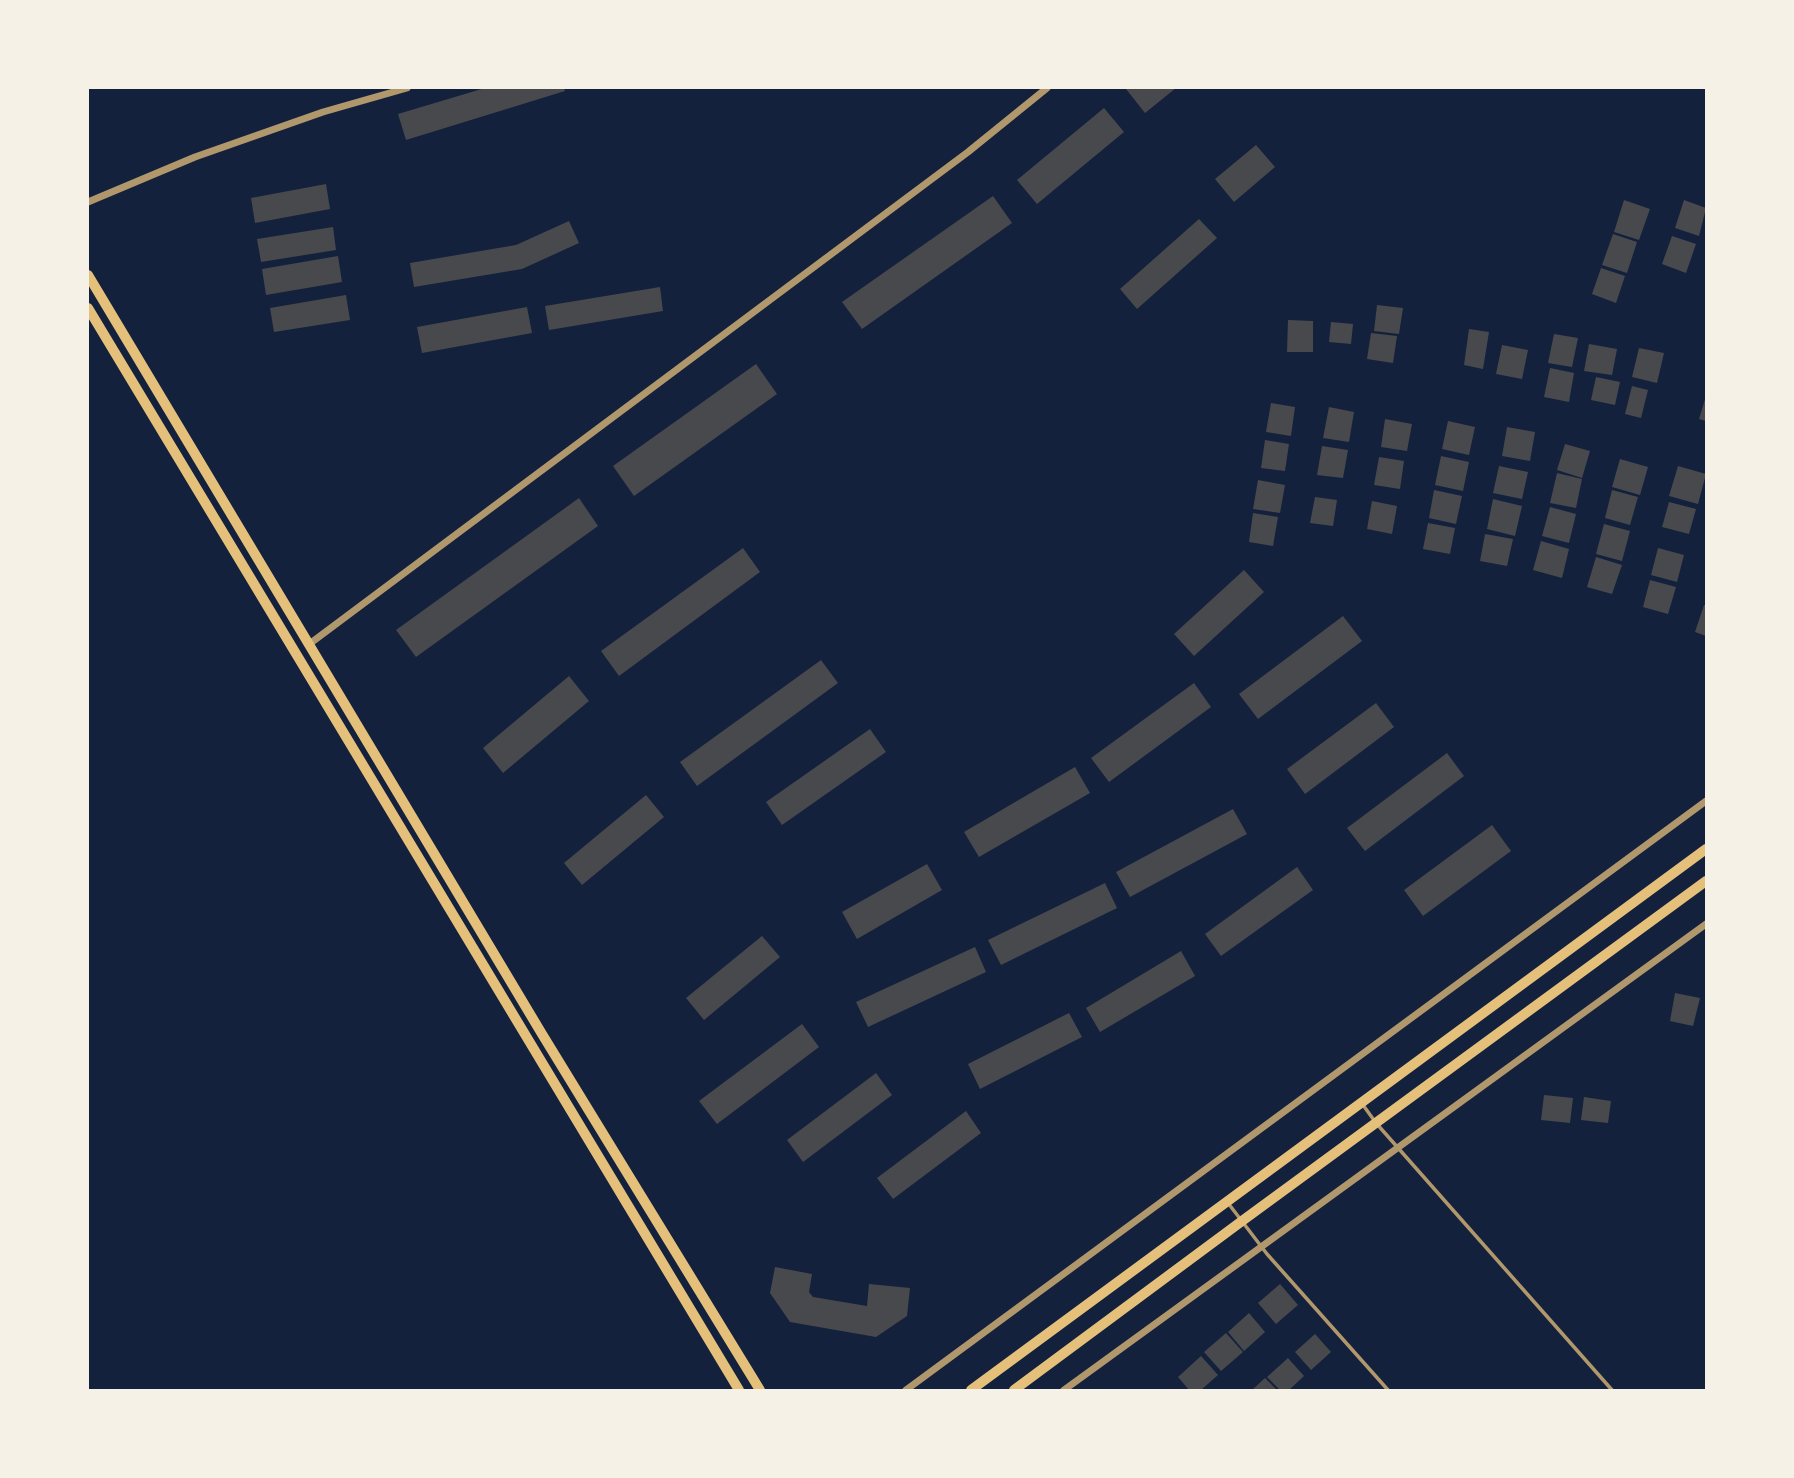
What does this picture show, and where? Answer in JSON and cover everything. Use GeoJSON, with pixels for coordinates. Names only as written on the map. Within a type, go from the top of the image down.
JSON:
{"type":"FeatureCollection","features":[{"type":"Feature","properties":{"kind":"main road"},"geometry":{"type":"LineString","coordinates":[[88,275],[542,1034],[760,1391]]}},
{"type":"Feature","properties":{"kind":"main road"},"geometry":{"type":"LineString","coordinates":[[88,308],[739,1391]]}},
{"type":"Feature","properties":{"kind":"main road"},"geometry":{"type":"LineString","coordinates":[[971,1391],[1706,849]]}},
{"type":"Feature","properties":{"kind":"main road"},"geometry":{"type":"LineString","coordinates":[[1014,1391],[1242,1220],[1706,881]]}},
{"type":"Feature","properties":{"kind":"street"},"geometry":{"type":"LineString","coordinates":[[88,202],[195,157],[323,112],[407,88]]}},
{"type":"Feature","properties":{"kind":"street"},"geometry":{"type":"LineString","coordinates":[[308,645],[968,152],[1047,88]]}},
{"type":"Feature","properties":{"kind":"street"},"geometry":{"type":"LineString","coordinates":[[906,1391],[1706,800]]}},
{"type":"Feature","properties":{"kind":"street"},"geometry":{"type":"LineString","coordinates":[[1064,1391],[1261,1245],[1706,924]]}},
{"type":"Feature","properties":{"kind":"lane"},"geometry":{"type":"LineString","coordinates":[[1361,1102],[1376,1123],[1612,1391]]}},
{"type":"Feature","properties":{"kind":"lane"},"geometry":{"type":"LineString","coordinates":[[1226,1201],[1388,1391]]}},
{"type":"Feature","properties":{"kind":"building"},"geometry":{"type":"Polygon","coordinates":[[[485,88],[564,88],[565,91],[406,140],[398,114],[485,88]]]}},
{"type":"Feature","properties":{"kind":"building"},"geometry":{"type":"Polygon","coordinates":[[[1176,88],[1145,113],[1126,89],[1176,88]]]}},
{"type":"Feature","properties":{"kind":"building"},"geometry":{"type":"Polygon","coordinates":[[[1104,108],[1124,132],[1037,204],[1017,180],[1104,108]]]}},
{"type":"Feature","properties":{"kind":"building"},"geometry":{"type":"Polygon","coordinates":[[[1256,145],[1275,167],[1234,202],[1215,179],[1256,145]]]}},
{"type":"Feature","properties":{"kind":"building"},"geometry":{"type":"Polygon","coordinates":[[[326,184],[330,209],[255,223],[251,198],[326,184]]]}},
{"type":"Feature","properties":{"kind":"building"},"geometry":{"type":"Polygon","coordinates":[[[993,196],[1012,223],[862,329],[842,302],[993,196]]]}},
{"type":"Feature","properties":{"kind":"building"},"geometry":{"type":"Polygon","coordinates":[[[1624,200],[1650,209],[1639,240],[1614,232],[1624,200]]]}},
{"type":"Feature","properties":{"kind":"building"},"geometry":{"type":"Polygon","coordinates":[[[1684,200],[1706,208],[1699,236],[1675,228],[1684,200]]]}},
{"type":"Feature","properties":{"kind":"building"},"geometry":{"type":"Polygon","coordinates":[[[1199,219],[1217,238],[1137,309],[1120,289],[1199,219]]]}},
{"type":"Feature","properties":{"kind":"building"},"geometry":{"type":"Polygon","coordinates":[[[569,221],[579,243],[522,269],[414,287],[410,263],[516,245],[569,221]]]}},
{"type":"Feature","properties":{"kind":"building"},"geometry":{"type":"Polygon","coordinates":[[[333,227],[336,250],[261,262],[257,239],[333,227]]]}},
{"type":"Feature","properties":{"kind":"building"},"geometry":{"type":"Polygon","coordinates":[[[1613,234],[1637,242],[1627,273],[1602,265],[1613,234]]]}},
{"type":"Feature","properties":{"kind":"building"},"geometry":{"type":"Polygon","coordinates":[[[1672,236],[1696,244],[1686,273],[1662,264],[1672,236]]]}},
{"type":"Feature","properties":{"kind":"building"},"geometry":{"type":"Polygon","coordinates":[[[338,256],[342,282],[266,295],[262,269],[338,256]]]}},
{"type":"Feature","properties":{"kind":"building"},"geometry":{"type":"Polygon","coordinates":[[[1601,268],[1625,276],[1616,303],[1592,294],[1601,268]]]}},
{"type":"Feature","properties":{"kind":"building"},"geometry":{"type":"Polygon","coordinates":[[[660,287],[663,311],[549,330],[545,306],[660,287]]]}},
{"type":"Feature","properties":{"kind":"building"},"geometry":{"type":"Polygon","coordinates":[[[346,295],[350,320],[274,332],[270,308],[346,295]]]}},
{"type":"Feature","properties":{"kind":"building"},"geometry":{"type":"Polygon","coordinates":[[[1377,305],[1403,308],[1399,334],[1374,331],[1377,305]]]}},
{"type":"Feature","properties":{"kind":"building"},"geometry":{"type":"Polygon","coordinates":[[[527,307],[532,333],[422,353],[417,327],[527,307]]]}},
{"type":"Feature","properties":{"kind":"building"},"geometry":{"type":"Polygon","coordinates":[[[1288,320],[1313,321],[1313,352],[1287,352],[1288,320]]]}},
{"type":"Feature","properties":{"kind":"building"},"geometry":{"type":"Polygon","coordinates":[[[1331,322],[1353,324],[1351,344],[1329,342],[1331,322]]]}},
{"type":"Feature","properties":{"kind":"building"},"geometry":{"type":"Polygon","coordinates":[[[1469,329],[1489,332],[1483,369],[1464,365],[1469,329]]]}},
{"type":"Feature","properties":{"kind":"building"},"geometry":{"type":"Polygon","coordinates":[[[1371,333],[1397,336],[1393,363],[1367,359],[1371,333]]]}},
{"type":"Feature","properties":{"kind":"building"},"geometry":{"type":"Polygon","coordinates":[[[1554,334],[1578,338],[1572,367],[1548,363],[1554,334]]]}},
{"type":"Feature","properties":{"kind":"building"},"geometry":{"type":"Polygon","coordinates":[[[1589,344],[1617,349],[1612,375],[1584,371],[1589,344]]]}},
{"type":"Feature","properties":{"kind":"building"},"geometry":{"type":"Polygon","coordinates":[[[1502,345],[1528,350],[1522,379],[1496,374],[1502,345]]]}},
{"type":"Feature","properties":{"kind":"building"},"geometry":{"type":"Polygon","coordinates":[[[1639,348],[1664,353],[1657,383],[1632,377],[1639,348]]]}},
{"type":"Feature","properties":{"kind":"building"},"geometry":{"type":"Polygon","coordinates":[[[756,364],[777,394],[634,496],[613,466],[756,364]]]}},
{"type":"Feature","properties":{"kind":"building"},"geometry":{"type":"Polygon","coordinates":[[[1550,368],[1574,373],[1569,402],[1544,397],[1550,368]]]}},
{"type":"Feature","properties":{"kind":"building"},"geometry":{"type":"Polygon","coordinates":[[[1596,377],[1620,382],[1615,405],[1591,400],[1596,377]]]}},
{"type":"Feature","properties":{"kind":"building"},"geometry":{"type":"Polygon","coordinates":[[[1632,386],[1648,390],[1641,418],[1625,414],[1632,386]]]}},
{"type":"Feature","properties":{"kind":"building"},"geometry":{"type":"Polygon","coordinates":[[[1706,396],[1706,421],[1699,419],[1706,396]]]}},
{"type":"Feature","properties":{"kind":"building"},"geometry":{"type":"Polygon","coordinates":[[[1271,403],[1295,407],[1291,436],[1266,432],[1271,403]]]}},
{"type":"Feature","properties":{"kind":"building"},"geometry":{"type":"Polygon","coordinates":[[[1329,407],[1354,412],[1349,442],[1323,438],[1329,407]]]}},
{"type":"Feature","properties":{"kind":"building"},"geometry":{"type":"Polygon","coordinates":[[[1385,419],[1412,424],[1407,451],[1381,447],[1385,419]]]}},
{"type":"Feature","properties":{"kind":"building"},"geometry":{"type":"Polygon","coordinates":[[[1448,421],[1475,427],[1469,455],[1442,449],[1448,421]]]}},
{"type":"Feature","properties":{"kind":"building"},"geometry":{"type":"Polygon","coordinates":[[[1507,427],[1535,432],[1530,461],[1502,456],[1507,427]]]}},
{"type":"Feature","properties":{"kind":"building"},"geometry":{"type":"Polygon","coordinates":[[[1265,440],[1289,444],[1285,471],[1261,468],[1265,440]]]}},
{"type":"Feature","properties":{"kind":"building"},"geometry":{"type":"Polygon","coordinates":[[[1565,444],[1590,451],[1582,478],[1557,470],[1565,444]]]}},
{"type":"Feature","properties":{"kind":"building"},"geometry":{"type":"Polygon","coordinates":[[[1322,446],[1348,450],[1343,478],[1317,475],[1322,446]]]}},
{"type":"Feature","properties":{"kind":"building"},"geometry":{"type":"Polygon","coordinates":[[[1441,456],[1469,462],[1463,491],[1435,485],[1441,456]]]}},
{"type":"Feature","properties":{"kind":"building"},"geometry":{"type":"Polygon","coordinates":[[[1379,457],[1404,461],[1400,489],[1374,485],[1379,457]]]}},
{"type":"Feature","properties":{"kind":"building"},"geometry":{"type":"Polygon","coordinates":[[[1620,459],[1648,467],[1640,495],[1612,487],[1620,459]]]}},
{"type":"Feature","properties":{"kind":"building"},"geometry":{"type":"Polygon","coordinates":[[[1499,466],[1528,472],[1522,499],[1493,493],[1499,466]]]}},
{"type":"Feature","properties":{"kind":"building"},"geometry":{"type":"Polygon","coordinates":[[[1678,466],[1706,474],[1698,504],[1669,496],[1678,466]]]}},
{"type":"Feature","properties":{"kind":"building"},"geometry":{"type":"Polygon","coordinates":[[[1557,473],[1582,479],[1576,508],[1550,503],[1557,473]]]}},
{"type":"Feature","properties":{"kind":"building"},"geometry":{"type":"Polygon","coordinates":[[[1258,480],[1285,485],[1280,513],[1253,509],[1258,480]]]}},
{"type":"Feature","properties":{"kind":"building"},"geometry":{"type":"Polygon","coordinates":[[[1434,490],[1462,496],[1456,524],[1429,518],[1434,490]]]}},
{"type":"Feature","properties":{"kind":"building"},"geometry":{"type":"Polygon","coordinates":[[[1612,490],[1638,497],[1630,525],[1605,518],[1612,490]]]}},
{"type":"Feature","properties":{"kind":"building"},"geometry":{"type":"Polygon","coordinates":[[[1315,497],[1337,500],[1333,526],[1310,523],[1315,497]]]}},
{"type":"Feature","properties":{"kind":"building"},"geometry":{"type":"Polygon","coordinates":[[[579,498],[598,526],[416,657],[396,630],[579,498]]]}},
{"type":"Feature","properties":{"kind":"building"},"geometry":{"type":"Polygon","coordinates":[[[1493,499],[1522,506],[1515,536],[1487,529],[1493,499]]]}},
{"type":"Feature","properties":{"kind":"building"},"geometry":{"type":"Polygon","coordinates":[[[1372,501],[1397,506],[1392,534],[1367,529],[1372,501]]]}},
{"type":"Feature","properties":{"kind":"building"},"geometry":{"type":"Polygon","coordinates":[[[1669,502],[1696,509],[1689,534],[1662,527],[1669,502]]]}},
{"type":"Feature","properties":{"kind":"building"},"geometry":{"type":"Polygon","coordinates":[[[1550,507],[1576,514],[1569,543],[1542,536],[1550,507]]]}},
{"type":"Feature","properties":{"kind":"building"},"geometry":{"type":"Polygon","coordinates":[[[1253,513],[1278,517],[1273,546],[1249,542],[1253,513]]]}},
{"type":"Feature","properties":{"kind":"building"},"geometry":{"type":"Polygon","coordinates":[[[1428,523],[1455,528],[1450,554],[1423,549],[1428,523]]]}},
{"type":"Feature","properties":{"kind":"building"},"geometry":{"type":"Polygon","coordinates":[[[1604,524],[1630,531],[1622,561],[1596,554],[1604,524]]]}},
{"type":"Feature","properties":{"kind":"building"},"geometry":{"type":"Polygon","coordinates":[[[1485,534],[1513,539],[1507,566],[1480,561],[1485,534]]]}},
{"type":"Feature","properties":{"kind":"building"},"geometry":{"type":"Polygon","coordinates":[[[1541,541],[1569,549],[1562,578],[1533,570],[1541,541]]]}},
{"type":"Feature","properties":{"kind":"building"},"geometry":{"type":"Polygon","coordinates":[[[743,548],[760,572],[619,676],[601,651],[743,548]]]}},
{"type":"Feature","properties":{"kind":"building"},"geometry":{"type":"Polygon","coordinates":[[[1658,548],[1684,555],[1677,582],[1651,575],[1658,548]]]}},
{"type":"Feature","properties":{"kind":"building"},"geometry":{"type":"Polygon","coordinates":[[[1596,557],[1622,565],[1612,594],[1587,587],[1596,557]]]}},
{"type":"Feature","properties":{"kind":"building"},"geometry":{"type":"Polygon","coordinates":[[[1244,570],[1264,592],[1194,656],[1174,634],[1244,570]]]}},
{"type":"Feature","properties":{"kind":"building"},"geometry":{"type":"Polygon","coordinates":[[[1650,580],[1676,587],[1668,614],[1643,607],[1650,580]]]}},
{"type":"Feature","properties":{"kind":"building"},"geometry":{"type":"Polygon","coordinates":[[[1706,605],[1706,636],[1695,632],[1706,605]]]}},
{"type":"Feature","properties":{"kind":"building"},"geometry":{"type":"Polygon","coordinates":[[[1343,616],[1362,641],[1258,719],[1239,694],[1343,616]]]}},
{"type":"Feature","properties":{"kind":"building"},"geometry":{"type":"Polygon","coordinates":[[[821,660],[838,683],[697,786],[680,762],[821,660]]]}},
{"type":"Feature","properties":{"kind":"building"},"geometry":{"type":"Polygon","coordinates":[[[569,676],[589,701],[503,773],[483,748],[569,676]]]}},
{"type":"Feature","properties":{"kind":"building"},"geometry":{"type":"Polygon","coordinates":[[[1194,683],[1211,707],[1109,782],[1091,758],[1194,683]]]}},
{"type":"Feature","properties":{"kind":"building"},"geometry":{"type":"Polygon","coordinates":[[[1376,703],[1394,727],[1305,794],[1287,769],[1376,703]]]}},
{"type":"Feature","properties":{"kind":"building"},"geometry":{"type":"Polygon","coordinates":[[[870,729],[886,752],[782,825],[766,802],[870,729]]]}},
{"type":"Feature","properties":{"kind":"building"},"geometry":{"type":"Polygon","coordinates":[[[1447,753],[1464,776],[1365,851],[1347,828],[1447,753]]]}},
{"type":"Feature","properties":{"kind":"building"},"geometry":{"type":"Polygon","coordinates":[[[1075,767],[1090,793],[979,857],[964,832],[1075,767]]]}},
{"type":"Feature","properties":{"kind":"building"},"geometry":{"type":"Polygon","coordinates":[[[646,795],[664,817],[582,885],[564,863],[646,795]]]}},
{"type":"Feature","properties":{"kind":"building"},"geometry":{"type":"Polygon","coordinates":[[[1233,809],[1247,834],[1130,897],[1116,872],[1233,809]]]}},
{"type":"Feature","properties":{"kind":"building"},"geometry":{"type":"Polygon","coordinates":[[[1492,825],[1511,851],[1423,916],[1404,890],[1492,825]]]}},
{"type":"Feature","properties":{"kind":"building"},"geometry":{"type":"Polygon","coordinates":[[[927,864],[942,890],[857,939],[842,912],[927,864]]]}},
{"type":"Feature","properties":{"kind":"building"},"geometry":{"type":"Polygon","coordinates":[[[1297,867],[1313,890],[1221,956],[1205,934],[1297,867]]]}},
{"type":"Feature","properties":{"kind":"building"},"geometry":{"type":"Polygon","coordinates":[[[1105,883],[1117,908],[1001,965],[988,940],[1105,883]]]}},
{"type":"Feature","properties":{"kind":"building"},"geometry":{"type":"Polygon","coordinates":[[[762,936],[780,957],[704,1020],[686,998],[762,936]]]}},
{"type":"Feature","properties":{"kind":"building"},"geometry":{"type":"Polygon","coordinates":[[[975,947],[986,972],[868,1027],[856,1002],[975,947]]]}},
{"type":"Feature","properties":{"kind":"building"},"geometry":{"type":"Polygon","coordinates":[[[1181,951],[1195,976],[1100,1032],[1086,1008],[1181,951]]]}},
{"type":"Feature","properties":{"kind":"building"},"geometry":{"type":"Polygon","coordinates":[[[1675,993],[1700,998],[1693,1026],[1670,1021],[1675,993]]]}},
{"type":"Feature","properties":{"kind":"building"},"geometry":{"type":"Polygon","coordinates":[[[1069,1013],[1082,1037],[980,1089],[968,1064],[1069,1013]]]}},
{"type":"Feature","properties":{"kind":"building"},"geometry":{"type":"Polygon","coordinates":[[[802,1024],[819,1047],[717,1124],[699,1101],[802,1024]]]}},
{"type":"Feature","properties":{"kind":"building"},"geometry":{"type":"Polygon","coordinates":[[[876,1073],[892,1095],[803,1162],[787,1140],[876,1073]]]}},
{"type":"Feature","properties":{"kind":"building"},"geometry":{"type":"Polygon","coordinates":[[[1544,1095],[1573,1098],[1570,1123],[1541,1120],[1544,1095]]]}},
{"type":"Feature","properties":{"kind":"building"},"geometry":{"type":"Polygon","coordinates":[[[1584,1097],[1611,1101],[1608,1123],[1581,1120],[1584,1097]]]}},
{"type":"Feature","properties":{"kind":"building"},"geometry":{"type":"Polygon","coordinates":[[[966,1111],[981,1133],[893,1199],[877,1178],[966,1111]]]}},
{"type":"Feature","properties":{"kind":"building"},"geometry":{"type":"Polygon","coordinates":[[[775,1267],[812,1274],[809,1292],[813,1297],[867,1306],[869,1284],[910,1288],[907,1316],[876,1337],[790,1322],[770,1293],[775,1267]]]}},
{"type":"Feature","properties":{"kind":"building"},"geometry":{"type":"Polygon","coordinates":[[[1280,1284],[1298,1305],[1276,1324],[1258,1303],[1280,1284]]]}},
{"type":"Feature","properties":{"kind":"building"},"geometry":{"type":"Polygon","coordinates":[[[1249,1313],[1265,1332],[1244,1351],[1228,1332],[1249,1313]]]}},
{"type":"Feature","properties":{"kind":"building"},"geometry":{"type":"Polygon","coordinates":[[[1226,1333],[1243,1352],[1221,1371],[1204,1352],[1226,1333]]]}},
{"type":"Feature","properties":{"kind":"building"},"geometry":{"type":"Polygon","coordinates":[[[1315,1334],[1331,1352],[1311,1370],[1295,1352],[1315,1334]]]}},
{"type":"Feature","properties":{"kind":"building"},"geometry":{"type":"Polygon","coordinates":[[[1201,1356],[1218,1375],[1201,1390],[1189,1390],[1178,1377],[1201,1356]]]}},
{"type":"Feature","properties":{"kind":"building"},"geometry":{"type":"Polygon","coordinates":[[[1288,1358],[1304,1376],[1289,1390],[1280,1390],[1267,1377],[1288,1358]]]}},
{"type":"Feature","properties":{"kind":"building"},"geometry":{"type":"Polygon","coordinates":[[[1265,1378],[1277,1390],[1252,1390],[1265,1378]]]}}]}
